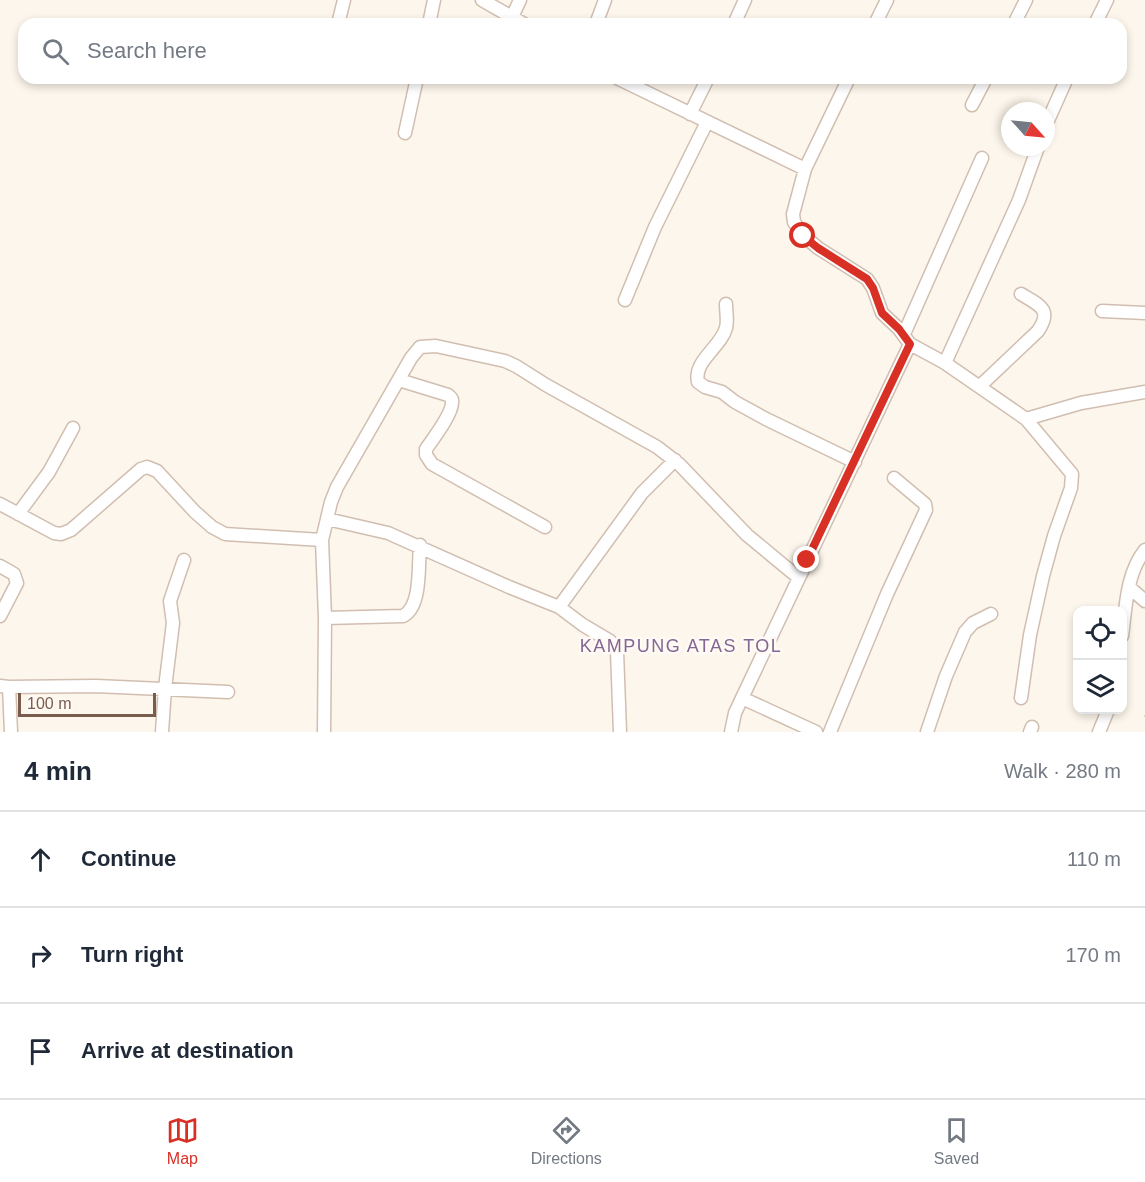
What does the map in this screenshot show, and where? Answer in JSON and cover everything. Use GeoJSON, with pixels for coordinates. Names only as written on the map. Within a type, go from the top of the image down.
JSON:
{"type":"FeatureCollection","features":[{"type":"Feature","properties":{"kind":"street"},"geometry":{"type":"LineString","coordinates":[[340,18],[344,0]]}},
{"type":"Feature","properties":{"kind":"street"},"geometry":{"type":"LineString","coordinates":[[430,18],[434,0]]}},
{"type":"Feature","properties":{"kind":"street"},"geometry":{"type":"LineString","coordinates":[[482,0],[512,17],[520,0]]}},
{"type":"Feature","properties":{"kind":"street"},"geometry":{"type":"LineString","coordinates":[[598,18],[605,0]]}},
{"type":"Feature","properties":{"kind":"street"},"geometry":{"type":"LineString","coordinates":[[737,18],[745,0]]}},
{"type":"Feature","properties":{"kind":"street"},"geometry":{"type":"LineString","coordinates":[[878,18],[887,0]]}},
{"type":"Feature","properties":{"kind":"street"},"geometry":{"type":"LineString","coordinates":[[1017,18],[1026,0]]}},
{"type":"Feature","properties":{"kind":"street"},"geometry":{"type":"LineString","coordinates":[[1098,18],[1107,0]]}},
{"type":"Feature","properties":{"kind":"street"},"geometry":{"type":"LineString","coordinates":[[405,133],[416,84]]}},
{"type":"Feature","properties":{"kind":"street"},"geometry":{"type":"LineString","coordinates":[[629,84],[805,169]]}},
{"type":"Feature","properties":{"kind":"street"},"geometry":{"type":"LineString","coordinates":[[690,114],[705,84]]}},
{"type":"Feature","properties":{"kind":"street"},"geometry":{"type":"LineString","coordinates":[[846,84],[805,169],[793,214],[798,230],[809,242],[867,279],[873,288],[882,313],[907,339],[1026,419],[1072,474],[1072,481],[1043,576],[1030,635],[1021,699]]}},
{"type":"Feature","properties":{"kind":"street"},"geometry":{"type":"LineString","coordinates":[[972,105],[983,84]]}},
{"type":"Feature","properties":{"kind":"street"},"geometry":{"type":"LineString","coordinates":[[1055,105],[1064,84]]}},
{"type":"Feature","properties":{"kind":"street"},"geometry":{"type":"LineString","coordinates":[[624,300],[655,227],[707,122]]}},
{"type":"Feature","properties":{"kind":"street"},"geometry":{"type":"LineString","coordinates":[[945,363],[1019,200],[1035,156]]}},
{"type":"Feature","properties":{"kind":"street"},"geometry":{"type":"LineString","coordinates":[[731,732],[735,712],[855,462],[982,158]]}},
{"type":"Feature","properties":{"kind":"street"},"geometry":{"type":"LineString","coordinates":[[980,386],[1038,331],[1044,322],[1043,309],[1021,294]]}},
{"type":"Feature","properties":{"kind":"street"},"geometry":{"type":"LineString","coordinates":[[726,304],[726,328],[719,342],[701,366],[698,382],[705,387],[722,392],[766,419],[855,462]]}},
{"type":"Feature","properties":{"kind":"street"},"geometry":{"type":"LineString","coordinates":[[1102,310],[1145,313]]}},
{"type":"Feature","properties":{"kind":"street"},"geometry":{"type":"LineString","coordinates":[[324,732],[325,618],[322,540],[331,502],[347,468],[416,351],[427,345],[505,361],[657,447],[675,460],[747,535],[799,578]]}},
{"type":"Feature","properties":{"kind":"street"},"geometry":{"type":"LineString","coordinates":[[399,380],[452,398],[453,404],[449,412],[426,449],[426,455],[432,464],[545,527]]}},
{"type":"Feature","properties":{"kind":"street"},"geometry":{"type":"LineString","coordinates":[[1026,419],[1081,403],[1145,392]]}},
{"type":"Feature","properties":{"kind":"street"},"geometry":{"type":"LineString","coordinates":[[18,514],[49,472],[73,428]]}},
{"type":"Feature","properties":{"kind":"street"},"geometry":{"type":"LineString","coordinates":[[559,607],[642,493],[675,460]]}},
{"type":"Feature","properties":{"kind":"street"},"geometry":{"type":"LineString","coordinates":[[0,504],[54,533],[67,533],[147,466],[157,471],[206,522],[225,534],[322,540]]}},
{"type":"Feature","properties":{"kind":"street"},"geometry":{"type":"LineString","coordinates":[[830,730],[887,594],[926,510],[925,504],[894,478]]}},
{"type":"Feature","properties":{"kind":"street"},"geometry":{"type":"LineString","coordinates":[[327,519],[388,533],[420,545],[508,587],[559,607],[583,625],[601,634],[615,645],[620,732]]}},
{"type":"Feature","properties":{"kind":"street"},"geometry":{"type":"LineString","coordinates":[[325,618],[403,616],[409,613],[416,602],[420,545]]}},
{"type":"Feature","properties":{"kind":"street"},"geometry":{"type":"LineString","coordinates":[[1126,606],[1135,564],[1145,550]]}},
{"type":"Feature","properties":{"kind":"street"},"geometry":{"type":"LineString","coordinates":[[162,732],[173,623],[170,601],[184,560]]}},
{"type":"Feature","properties":{"kind":"street"},"geometry":{"type":"LineString","coordinates":[[0,566],[14,574],[17,583],[0,616]]}},
{"type":"Feature","properties":{"kind":"street"},"geometry":{"type":"LineString","coordinates":[[1129,587],[1145,601]]}},
{"type":"Feature","properties":{"kind":"street"},"geometry":{"type":"LineString","coordinates":[[927,732],[946,676],[965,632],[973,623],[991,614]]}},
{"type":"Feature","properties":{"kind":"street"},"geometry":{"type":"LineString","coordinates":[[11,732],[4,686],[96,686],[228,692]]}},
{"type":"Feature","properties":{"kind":"street"},"geometry":{"type":"LineString","coordinates":[[742,698],[816,732]]}},
{"type":"Feature","properties":{"kind":"street"},"geometry":{"type":"LineString","coordinates":[[1099,732],[1106,714]]}},
{"type":"Feature","properties":{"kind":"district","name":"KAMPUNG ATAS TOL"},"geometry":{"type":"Point","coordinates":[681,646]}},
{"type":"Feature","properties":{"kind":"route"},"geometry":{"type":"LineString","coordinates":[[803,236],[867,279],[873,288],[882,313],[899,329],[910,344],[807,560]]}}]}
